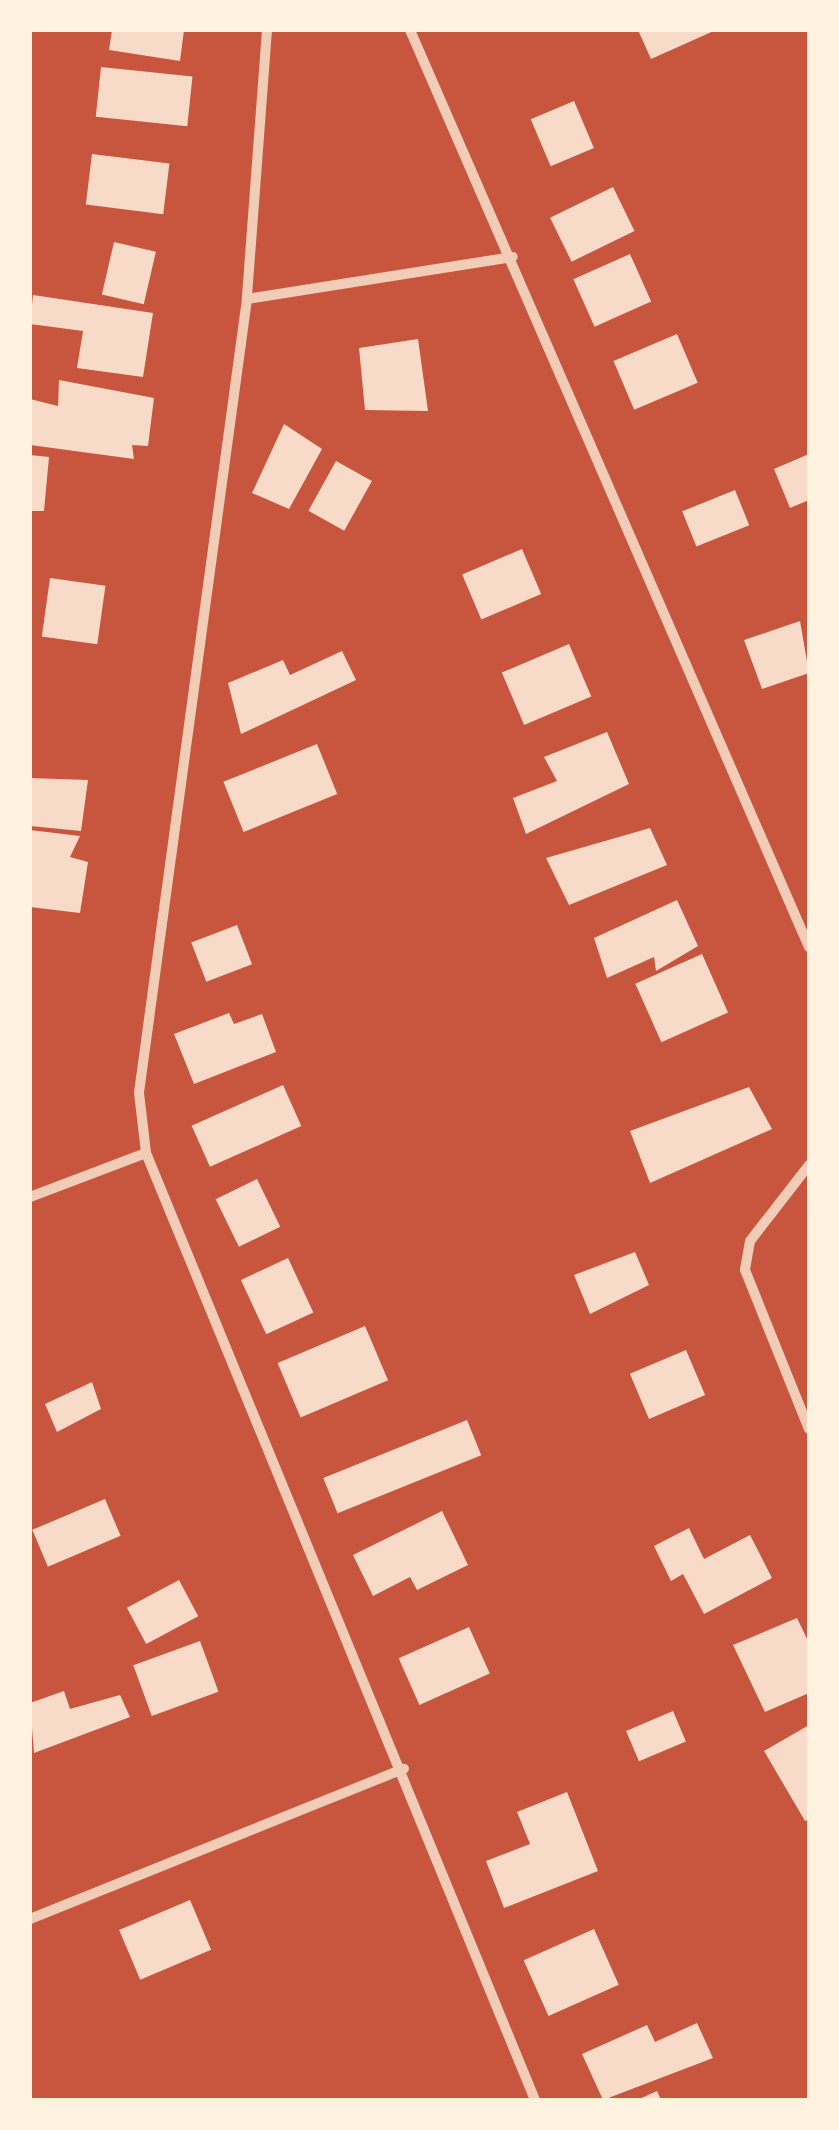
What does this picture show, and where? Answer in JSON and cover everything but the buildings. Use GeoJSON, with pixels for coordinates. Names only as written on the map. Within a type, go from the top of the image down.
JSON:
{"type":"FeatureCollection","features":[{"type":"Feature","properties":{"kind":"street"},"geometry":{"type":"LineString","coordinates":[[267,30],[246,299],[138,1093],[146,1154],[404,1769],[536,2100]]}},
{"type":"Feature","properties":{"kind":"street"},"geometry":{"type":"LineString","coordinates":[[410,30],[513,257],[809,948]]}},
{"type":"Feature","properties":{"kind":"street"},"geometry":{"type":"LineString","coordinates":[[246,299],[513,257]]}},
{"type":"Feature","properties":{"kind":"street"},"geometry":{"type":"LineString","coordinates":[[30,1196],[146,1154]]}},
{"type":"Feature","properties":{"kind":"street"},"geometry":{"type":"LineString","coordinates":[[809,1165],[750,1241],[745,1270],[809,1429]]}},
{"type":"Feature","properties":{"kind":"street"},"geometry":{"type":"LineString","coordinates":[[30,1918],[404,1769]]}}]}
